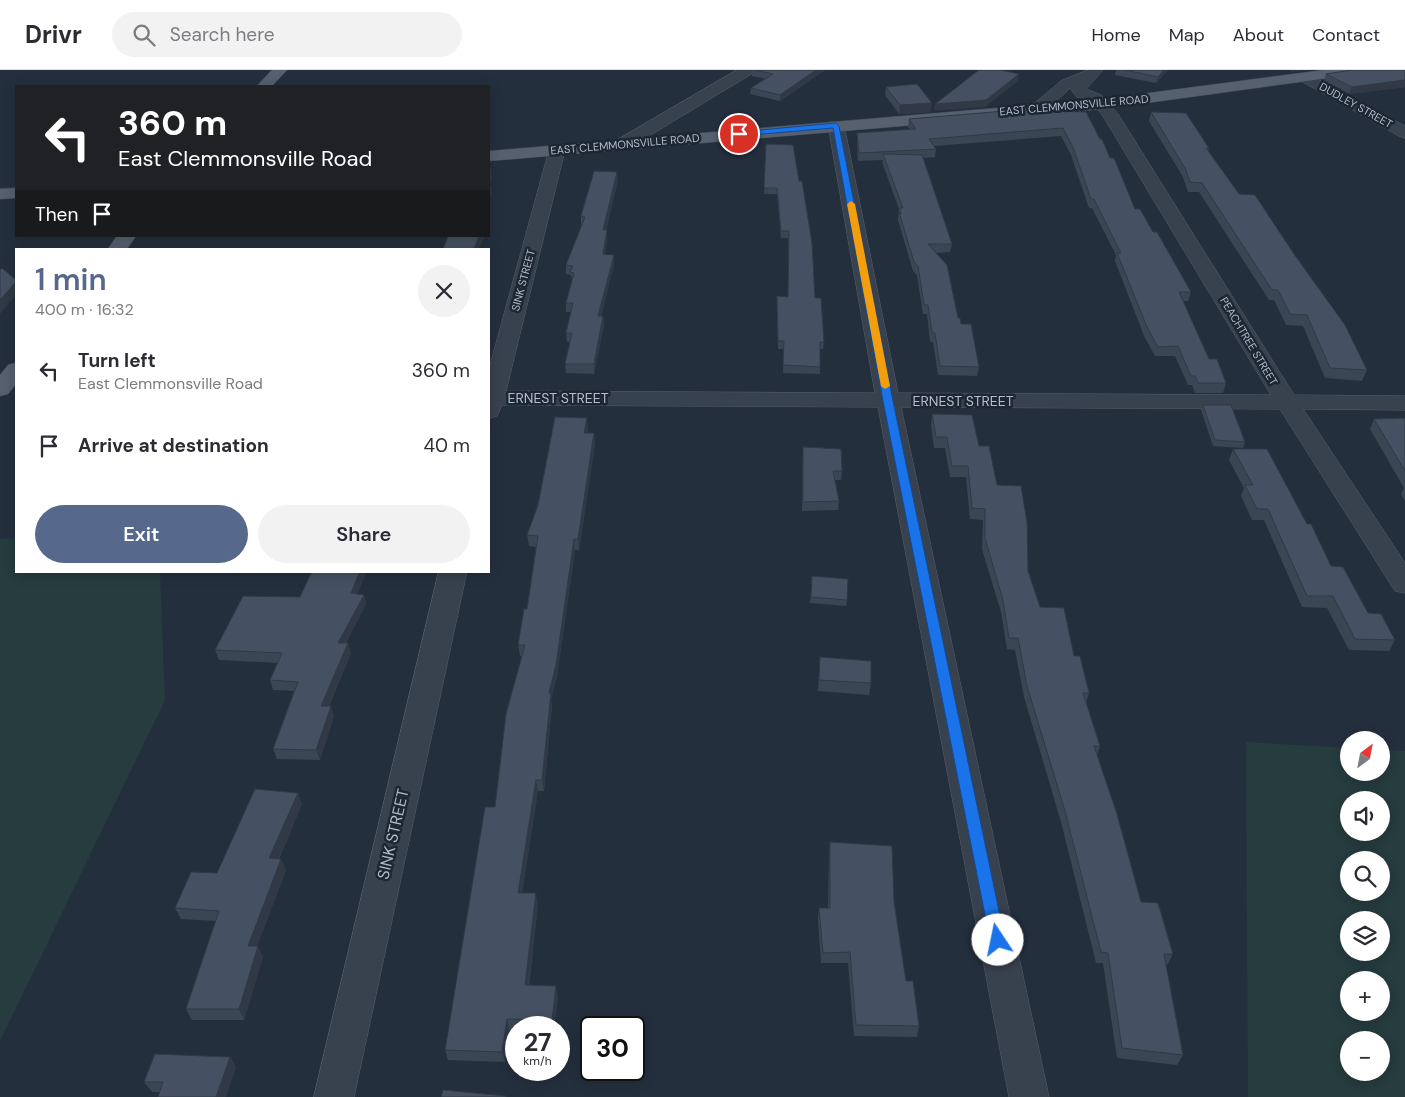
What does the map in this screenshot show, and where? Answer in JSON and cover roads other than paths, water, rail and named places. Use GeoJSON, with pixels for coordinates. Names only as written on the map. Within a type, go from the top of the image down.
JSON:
{"type":"FeatureCollection","features":[{"type":"Feature","properties":{"kind":"main road"},"geometry":{"type":"LineString","coordinates":[[265,85],[280,70]]}},
{"type":"Feature","properties":{"kind":"main road","name":"EAST CLEMMONSVILLE ROAD"},"geometry":{"type":"LineString","coordinates":[[490,156],[1028,110],[1306,78],[1358,70]]}},
{"type":"Feature","properties":{"kind":"main road"},"geometry":{"type":"LineString","coordinates":[[0,194],[15,193]]}},
{"type":"Feature","properties":{"kind":"main road"},"geometry":{"type":"LineString","coordinates":[[118,248],[126,237]]}},
{"type":"Feature","properties":{"kind":"main road"},"geometry":{"type":"LineString","coordinates":[[0,389],[15,371]]}},
{"type":"Feature","properties":{"kind":"street"},"geometry":{"type":"LineString","coordinates":[[623,144],[748,70]]}},
{"type":"Feature","properties":{"kind":"street"},"geometry":{"type":"LineString","coordinates":[[1028,110],[1042,105],[1066,84],[1089,76]]}},
{"type":"Feature","properties":{"kind":"street","name":"PEACHTREE STREET"},"geometry":{"type":"LineString","coordinates":[[1089,76],[1078,88],[1082,94],[1099,101],[1139,159],[1287,402],[1405,584]]}},
{"type":"Feature","properties":{"kind":"street","name":"DUDLEY STREET"},"geometry":{"type":"LineString","coordinates":[[1306,78],[1405,133]]}},
{"type":"Feature","properties":{"kind":"street"},"geometry":{"type":"LineString","coordinates":[[836,126],[888,401],[1029,1097]]}},
{"type":"Feature","properties":{"kind":"street","name":"SINK STREET"},"geometry":{"type":"LineString","coordinates":[[490,404],[557,150]]}},
{"type":"Feature","properties":{"kind":"street","name":"ERNEST STREET"},"geometry":{"type":"LineString","coordinates":[[490,404],[888,401],[1405,403]]}},
{"type":"Feature","properties":{"kind":"street","name":"SINK STREET"},"geometry":{"type":"LineString","coordinates":[[334,1097],[453,573]]}}]}
